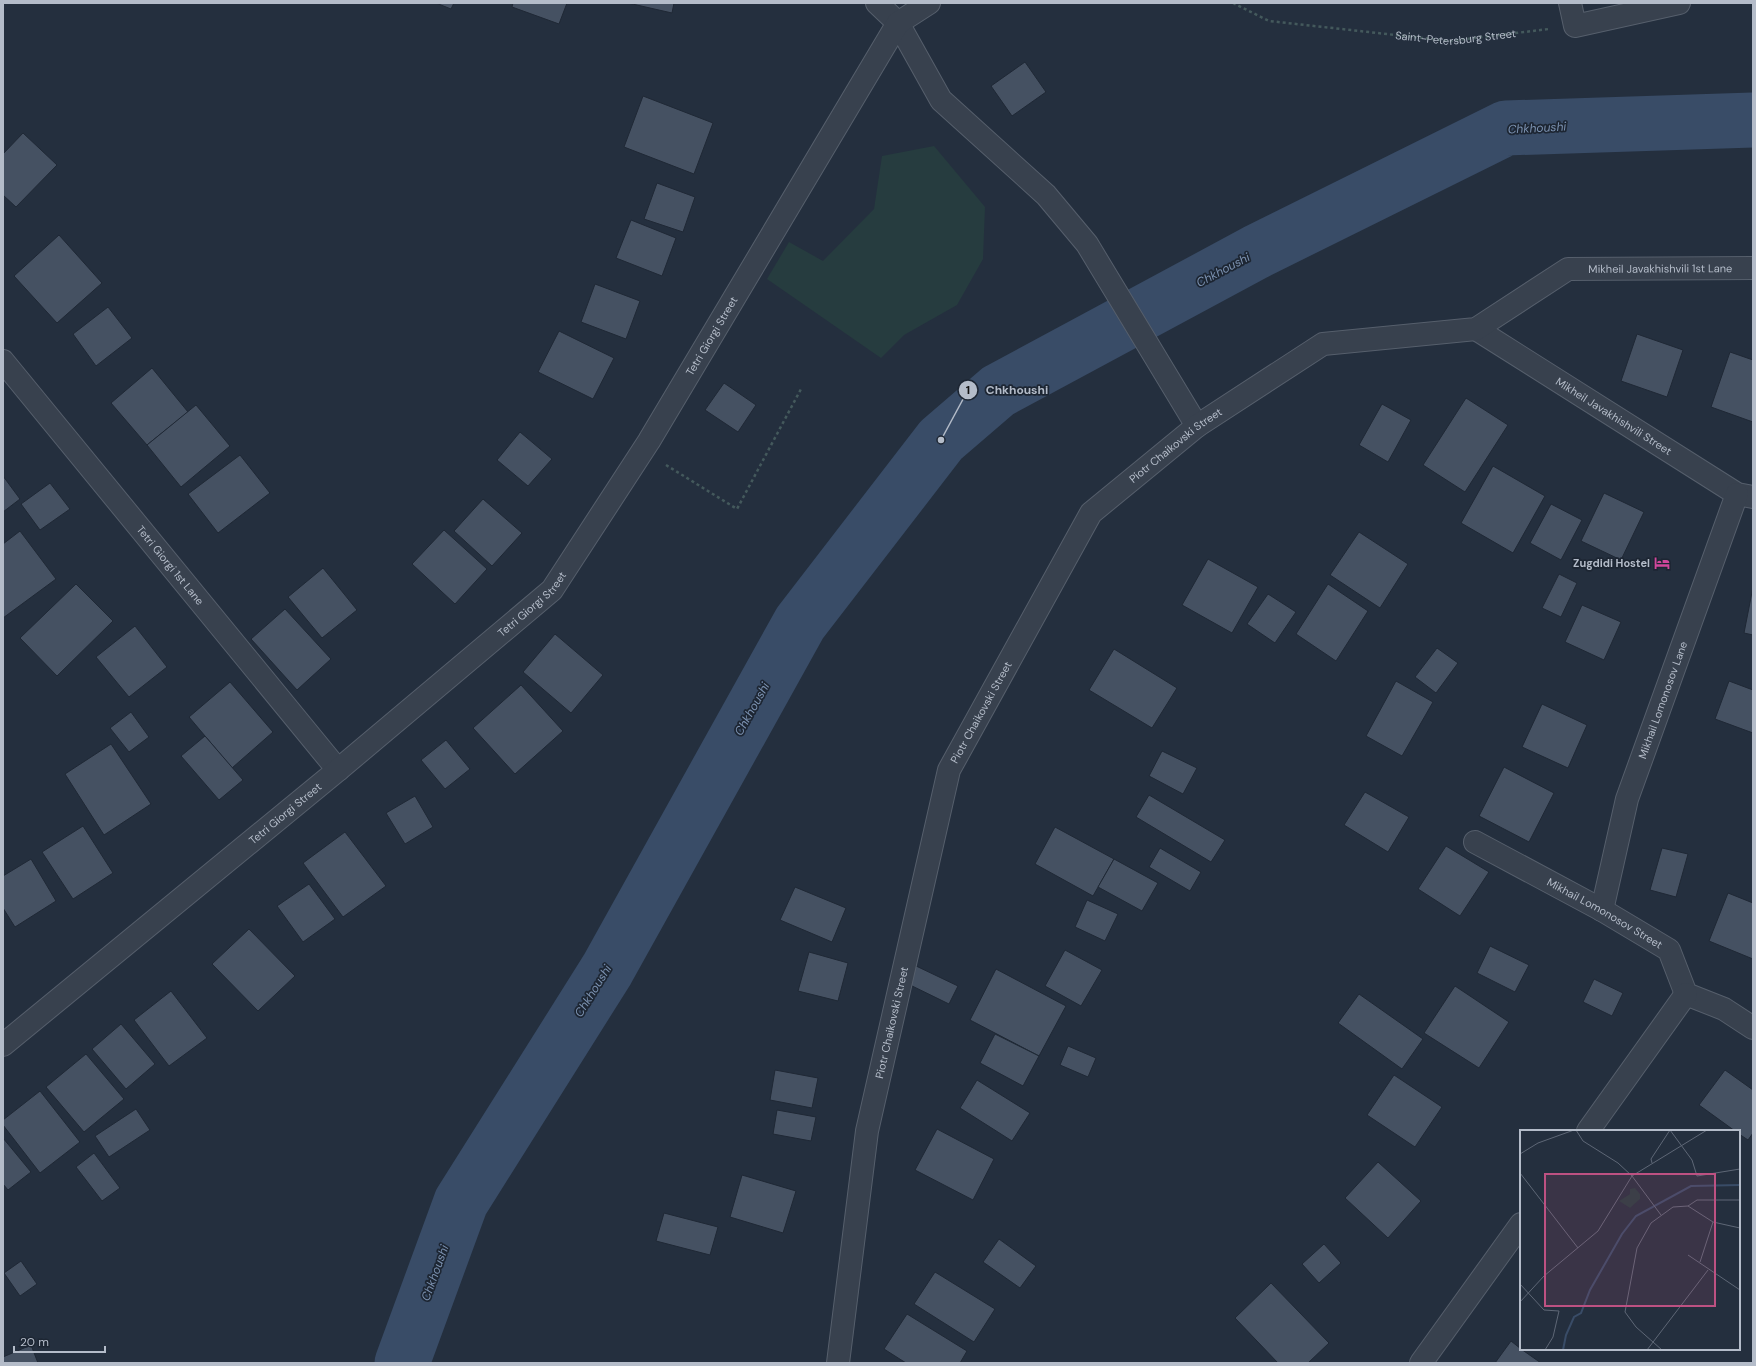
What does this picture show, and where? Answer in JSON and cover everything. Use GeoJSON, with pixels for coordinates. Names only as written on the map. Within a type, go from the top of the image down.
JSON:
{"type":"FeatureCollection","features":[{"type":"Feature","properties":{"kind":"street"},"geometry":{"type":"LineString","coordinates":[[877,3],[898,22],[941,100],[1046,195],[1087,244],[1197,426]]}},
{"type":"Feature","properties":{"kind":"street"},"geometry":{"type":"LineString","coordinates":[[898,22],[929,3]]}},
{"type":"Feature","properties":{"kind":"street"},"geometry":{"type":"LineString","coordinates":[[1570,3],[1575,26],[1680,3]]}},
{"type":"Feature","properties":{"kind":"street","name":"Tetri Giorgi Street"},"geometry":{"type":"LineString","coordinates":[[3,1046],[338,770],[552,590],[643,451],[898,22]]}},
{"type":"Feature","properties":{"kind":"street","name":"Mikheil Javakhishvili 1st Lane"},"geometry":{"type":"LineString","coordinates":[[1476,329],[1568,269],[1753,268]]}},
{"type":"Feature","properties":{"kind":"street","name":"Piotr Chaikovski Street"},"geometry":{"type":"LineString","coordinates":[[838,1363],[867,1131],[949,770],[1092,513],[1197,426],[1323,344],[1476,329]]}},
{"type":"Feature","properties":{"kind":"street","name":"Mikheil Javakhishvili Street"},"geometry":{"type":"LineString","coordinates":[[1476,329],[1745,496]]}},
{"type":"Feature","properties":{"kind":"street","name":"Tetri Giorgi 1st Lane"},"geometry":{"type":"LineString","coordinates":[[3,361],[338,770]]}},
{"type":"Feature","properties":{"kind":"street","name":"Mikhail Lomonosov Lane"},"geometry":{"type":"LineString","coordinates":[[1602,910],[1626,799],[1745,496]]}},
{"type":"Feature","properties":{"kind":"street","name":"Mikhail Lomonosov Street"},"geometry":{"type":"LineString","coordinates":[[1476,842],[1602,910],[1669,950],[1686,994]]}},
{"type":"Feature","properties":{"kind":"street"},"geometry":{"type":"LineString","coordinates":[[1589,1130],[1686,994],[1724,1009],[1753,1028]]}},
{"type":"Feature","properties":{"kind":"street"},"geometry":{"type":"LineString","coordinates":[[1421,1363],[1520,1225]]}},
{"type":"Feature","properties":{"kind":"path","name":"Saint-Petersburg Street"},"geometry":{"type":"LineString","coordinates":[[1233,3],[1269,20],[1450,41],[1575,26]]}},
{"type":"Feature","properties":{"kind":"path"},"geometry":{"type":"LineString","coordinates":[[643,451],[737,509],[801,389]]}},
{"type":"Feature","properties":{"kind":"green space"},"geometry":{"type":"Polygon","coordinates":[[[934,146],[985,207],[983,259],[957,305],[904,335],[881,358],[767,279],[789,242],[823,261],[874,209],[882,156],[934,146]]]}},
{"type":"Feature","properties":{"kind":"building"},"geometry":{"type":"Polygon","coordinates":[[[436,3],[454,3],[451,9],[436,3]]]}},
{"type":"Feature","properties":{"kind":"building"},"geometry":{"type":"Polygon","coordinates":[[[513,3],[567,3],[559,24],[512,7],[513,3]]]}},
{"type":"Feature","properties":{"kind":"building"},"geometry":{"type":"Polygon","coordinates":[[[628,3],[674,3],[672,13],[628,3]]]}},
{"type":"Feature","properties":{"kind":"building"},"geometry":{"type":"Polygon","coordinates":[[[1025,62],[1046,92],[1012,116],[991,86],[1025,62]]]}},
{"type":"Feature","properties":{"kind":"building"},"geometry":{"type":"Polygon","coordinates":[[[643,96],[713,123],[694,174],[624,147],[643,96]]]}},
{"type":"Feature","properties":{"kind":"building"},"geometry":{"type":"Polygon","coordinates":[[[23,133],[57,165],[16,207],[3,195],[3,154],[23,133]]]}},
{"type":"Feature","properties":{"kind":"building"},"geometry":{"type":"Polygon","coordinates":[[[657,183],[695,197],[683,232],[644,219],[657,183]]]}},
{"type":"Feature","properties":{"kind":"building"},"geometry":{"type":"Polygon","coordinates":[[[631,220],[676,238],[662,276],[616,258],[631,220]]]}},
{"type":"Feature","properties":{"kind":"building"},"geometry":{"type":"Polygon","coordinates":[[[59,235],[102,283],[57,323],[14,276],[59,235]]]}},
{"type":"Feature","properties":{"kind":"building"},"geometry":{"type":"Polygon","coordinates":[[[595,284],[640,301],[626,339],[581,322],[595,284]]]}},
{"type":"Feature","properties":{"kind":"building"},"geometry":{"type":"Polygon","coordinates":[[[108,307],[132,338],[96,366],[73,334],[108,307]]]}},
{"type":"Feature","properties":{"kind":"building"},"geometry":{"type":"Polygon","coordinates":[[[559,331],[614,358],[593,399],[538,372],[559,331]]]}},
{"type":"Feature","properties":{"kind":"building"},"geometry":{"type":"Polygon","coordinates":[[[1637,334],[1683,350],[1667,397],[1621,381],[1637,334]]]}},
{"type":"Feature","properties":{"kind":"building"},"geometry":{"type":"Polygon","coordinates":[[[1730,352],[1753,360],[1753,422],[1711,407],[1730,352]]]}},
{"type":"Feature","properties":{"kind":"building"},"geometry":{"type":"Polygon","coordinates":[[[152,368],[188,412],[147,445],[111,403],[152,368]]]}},
{"type":"Feature","properties":{"kind":"building"},"geometry":{"type":"Polygon","coordinates":[[[724,383],[756,405],[738,432],[705,410],[724,383]]]}},
{"type":"Feature","properties":{"kind":"building"},"geometry":{"type":"Polygon","coordinates":[[[1466,398],[1508,425],[1465,492],[1423,465],[1466,398]]]}},
{"type":"Feature","properties":{"kind":"building"},"geometry":{"type":"Polygon","coordinates":[[[1382,404],[1411,420],[1388,462],[1359,445],[1382,404]]]}},
{"type":"Feature","properties":{"kind":"building"},"geometry":{"type":"Polygon","coordinates":[[[196,405],[230,446],[181,487],[147,445],[196,405]]]}},
{"type":"Feature","properties":{"kind":"building"},"geometry":{"type":"Polygon","coordinates":[[[520,432],[552,459],[528,486],[497,460],[520,432]]]}},
{"type":"Feature","properties":{"kind":"building"},"geometry":{"type":"Polygon","coordinates":[[[240,455],[270,493],[218,533],[188,494],[240,455]]]}},
{"type":"Feature","properties":{"kind":"building"},"geometry":{"type":"Polygon","coordinates":[[[1493,466],[1545,496],[1513,553],[1461,523],[1493,466]]]}},
{"type":"Feature","properties":{"kind":"building"},"geometry":{"type":"Polygon","coordinates":[[[3,476],[20,499],[3,512],[3,476]]]}},
{"type":"Feature","properties":{"kind":"building"},"geometry":{"type":"Polygon","coordinates":[[[50,483],[70,509],[40,530],[21,504],[50,483]]]}},
{"type":"Feature","properties":{"kind":"building"},"geometry":{"type":"Polygon","coordinates":[[[1604,493],[1644,512],[1621,560],[1581,541],[1604,493]]]}},
{"type":"Feature","properties":{"kind":"building"},"geometry":{"type":"Polygon","coordinates":[[[483,499],[522,533],[492,566],[454,531],[483,499]]]}},
{"type":"Feature","properties":{"kind":"building"},"geometry":{"type":"Polygon","coordinates":[[[1551,504],[1582,520],[1561,560],[1530,543],[1551,504]]]}},
{"type":"Feature","properties":{"kind":"building"},"geometry":{"type":"Polygon","coordinates":[[[444,530],[487,569],[455,604],[412,564],[444,530]]]}},
{"type":"Feature","properties":{"kind":"building"},"geometry":{"type":"Polygon","coordinates":[[[20,531],[56,579],[3,618],[3,544],[20,531]]]}},
{"type":"Feature","properties":{"kind":"building"},"geometry":{"type":"Polygon","coordinates":[[[1359,532],[1408,564],[1380,608],[1330,575],[1359,532]]]}},
{"type":"Feature","properties":{"kind":"building"},"geometry":{"type":"Polygon","coordinates":[[[1208,559],[1258,587],[1232,633],[1182,605],[1208,559]]]}},
{"type":"Feature","properties":{"kind":"building"},"geometry":{"type":"Polygon","coordinates":[[[323,568],[357,610],[322,638],[288,597],[323,568]]]}},
{"type":"Feature","properties":{"kind":"building"},"geometry":{"type":"Polygon","coordinates":[[[1559,574],[1577,583],[1561,617],[1542,608],[1559,574]]]}},
{"type":"Feature","properties":{"kind":"building"},"geometry":{"type":"Polygon","coordinates":[[[76,584],[113,621],[57,676],[20,638],[76,584]]]}},
{"type":"Feature","properties":{"kind":"building"},"geometry":{"type":"Polygon","coordinates":[[[1328,584],[1368,611],[1336,661],[1296,634],[1328,584]]]}},
{"type":"Feature","properties":{"kind":"building"},"geometry":{"type":"Polygon","coordinates":[[[1753,587],[1753,635],[1744,633],[1753,587]]]}},
{"type":"Feature","properties":{"kind":"building"},"geometry":{"type":"Polygon","coordinates":[[[1268,594],[1296,612],[1275,643],[1247,624],[1268,594]]]}},
{"type":"Feature","properties":{"kind":"building"},"geometry":{"type":"Polygon","coordinates":[[[1582,605],[1621,622],[1604,660],[1565,642],[1582,605]]]}},
{"type":"Feature","properties":{"kind":"building"},"geometry":{"type":"Polygon","coordinates":[[[285,609],[331,659],[297,690],[251,639],[285,609]]]}},
{"type":"Feature","properties":{"kind":"building"},"geometry":{"type":"Polygon","coordinates":[[[135,626],[167,667],[129,697],[96,657],[135,626]]]}},
{"type":"Feature","properties":{"kind":"building"},"geometry":{"type":"Polygon","coordinates":[[[555,634],[603,675],[571,713],[523,672],[555,634]]]}},
{"type":"Feature","properties":{"kind":"building"},"geometry":{"type":"Polygon","coordinates":[[[1437,648],[1458,663],[1436,693],[1415,677],[1437,648]]]}},
{"type":"Feature","properties":{"kind":"building"},"geometry":{"type":"Polygon","coordinates":[[[1114,649],[1177,688],[1152,728],[1089,690],[1114,649]]]}},
{"type":"Feature","properties":{"kind":"building"},"geometry":{"type":"Polygon","coordinates":[[[1396,681],[1433,702],[1402,756],[1366,736],[1396,681]]]}},
{"type":"Feature","properties":{"kind":"building"},"geometry":{"type":"Polygon","coordinates":[[[1729,681],[1753,690],[1753,733],[1715,719],[1729,681]]]}},
{"type":"Feature","properties":{"kind":"building"},"geometry":{"type":"Polygon","coordinates":[[[230,682],[273,732],[232,768],[189,717],[230,682]]]}},
{"type":"Feature","properties":{"kind":"building"},"geometry":{"type":"Polygon","coordinates":[[[521,685],[563,731],[515,774],[473,728],[521,685]]]}},
{"type":"Feature","properties":{"kind":"building"},"geometry":{"type":"Polygon","coordinates":[[[1542,704],[1587,725],[1568,768],[1522,747],[1542,704]]]}},
{"type":"Feature","properties":{"kind":"building"},"geometry":{"type":"Polygon","coordinates":[[[131,712],[149,737],[129,752],[110,728],[131,712]]]}},
{"type":"Feature","properties":{"kind":"building"},"geometry":{"type":"Polygon","coordinates":[[[205,736],[243,780],[219,800],[181,756],[205,736]]]}},
{"type":"Feature","properties":{"kind":"building"},"geometry":{"type":"Polygon","coordinates":[[[446,740],[470,769],[445,789],[421,760],[446,740]]]}},
{"type":"Feature","properties":{"kind":"building"},"geometry":{"type":"Polygon","coordinates":[[[111,744],[151,804],[104,835],[65,774],[111,744]]]}},
{"type":"Feature","properties":{"kind":"building"},"geometry":{"type":"Polygon","coordinates":[[[1162,751],[1197,768],[1183,794],[1149,776],[1162,751]]]}},
{"type":"Feature","properties":{"kind":"building"},"geometry":{"type":"Polygon","coordinates":[[[1504,767],[1554,793],[1529,842],[1479,816],[1504,767]]]}},
{"type":"Feature","properties":{"kind":"building"},"geometry":{"type":"Polygon","coordinates":[[[1365,792],[1409,817],[1388,852],[1344,825],[1365,792]]]}},
{"type":"Feature","properties":{"kind":"building"},"geometry":{"type":"Polygon","coordinates":[[[1149,795],[1225,840],[1211,862],[1136,817],[1149,795]]]}},
{"type":"Feature","properties":{"kind":"building"},"geometry":{"type":"Polygon","coordinates":[[[415,796],[433,827],[405,844],[386,813],[415,796]]]}},
{"type":"Feature","properties":{"kind":"building"},"geometry":{"type":"Polygon","coordinates":[[[83,826],[113,873],[73,899],[42,852],[83,826]]]}},
{"type":"Feature","properties":{"kind":"building"},"geometry":{"type":"Polygon","coordinates":[[[1055,827],[1114,859],[1093,896],[1035,864],[1055,827]]]}},
{"type":"Feature","properties":{"kind":"building"},"geometry":{"type":"Polygon","coordinates":[[[345,832],[386,886],[343,917],[303,863],[345,832]]]}},
{"type":"Feature","properties":{"kind":"building"},"geometry":{"type":"Polygon","coordinates":[[[1446,846],[1489,872],[1460,916],[1418,889],[1446,846]]]}},
{"type":"Feature","properties":{"kind":"building"},"geometry":{"type":"Polygon","coordinates":[[[1160,848],[1201,872],[1190,891],[1149,867],[1160,848]]]}},
{"type":"Feature","properties":{"kind":"building"},"geometry":{"type":"Polygon","coordinates":[[[1662,848],[1688,854],[1676,897],[1650,890],[1662,848]]]}},
{"type":"Feature","properties":{"kind":"building"},"geometry":{"type":"Polygon","coordinates":[[[31,859],[56,901],[15,927],[3,908],[3,876],[31,859]]]}},
{"type":"Feature","properties":{"kind":"building"},"geometry":{"type":"Polygon","coordinates":[[[1114,859],[1158,883],[1142,911],[1098,887],[1114,859]]]}},
{"type":"Feature","properties":{"kind":"building"},"geometry":{"type":"Polygon","coordinates":[[[309,884],[335,919],[303,942],[277,906],[309,884]]]}},
{"type":"Feature","properties":{"kind":"building"},"geometry":{"type":"Polygon","coordinates":[[[795,887],[846,908],[832,942],[780,920],[795,887]]]}},
{"type":"Feature","properties":{"kind":"building"},"geometry":{"type":"Polygon","coordinates":[[[1728,893],[1753,903],[1753,959],[1709,941],[1728,893]]]}},
{"type":"Feature","properties":{"kind":"building"},"geometry":{"type":"Polygon","coordinates":[[[1087,900],[1118,914],[1105,941],[1075,927],[1087,900]]]}},
{"type":"Feature","properties":{"kind":"building"},"geometry":{"type":"Polygon","coordinates":[[[249,929],[295,976],[258,1011],[212,964],[249,929]]]}},
{"type":"Feature","properties":{"kind":"building"},"geometry":{"type":"Polygon","coordinates":[[[1490,946],[1529,965],[1515,992],[1477,973],[1490,946]]]}},
{"type":"Feature","properties":{"kind":"building"},"geometry":{"type":"Polygon","coordinates":[[[1065,950],[1102,970],[1081,1006],[1045,986],[1065,950]]]}},
{"type":"Feature","properties":{"kind":"building"},"geometry":{"type":"Polygon","coordinates":[[[809,952],[848,963],[838,1001],[798,991],[809,952]]]}},
{"type":"Feature","properties":{"kind":"building"},"geometry":{"type":"Polygon","coordinates":[[[914,965],[958,986],[949,1004],[906,983],[914,965]]]}},
{"type":"Feature","properties":{"kind":"building"},"geometry":{"type":"Polygon","coordinates":[[[996,969],[1066,1006],[1039,1056],[970,1020],[996,969]]]}},
{"type":"Feature","properties":{"kind":"building"},"geometry":{"type":"Polygon","coordinates":[[[1594,979],[1623,993],[1612,1016],[1583,1002],[1594,979]]]}},
{"type":"Feature","properties":{"kind":"building"},"geometry":{"type":"Polygon","coordinates":[[[1455,986],[1509,1022],[1479,1068],[1424,1033],[1455,986]]]}},
{"type":"Feature","properties":{"kind":"building"},"geometry":{"type":"Polygon","coordinates":[[[171,991],[207,1038],[169,1066],[134,1020],[171,991]]]}},
{"type":"Feature","properties":{"kind":"building"},"geometry":{"type":"Polygon","coordinates":[[[1359,994],[1423,1039],[1402,1069],[1338,1023],[1359,994]]]}},
{"type":"Feature","properties":{"kind":"building"},"geometry":{"type":"Polygon","coordinates":[[[121,1024],[155,1064],[126,1089],[92,1049],[121,1024]]]}},
{"type":"Feature","properties":{"kind":"building"},"geometry":{"type":"Polygon","coordinates":[[[995,1034],[1039,1056],[1023,1086],[980,1063],[995,1034]]]}},
{"type":"Feature","properties":{"kind":"building"},"geometry":{"type":"Polygon","coordinates":[[[1068,1046],[1096,1058],[1088,1077],[1060,1065],[1068,1046]]]}},
{"type":"Feature","properties":{"kind":"building"},"geometry":{"type":"Polygon","coordinates":[[[86,1054],[124,1099],[84,1132],[46,1087],[86,1054]]]}},
{"type":"Feature","properties":{"kind":"building"},"geometry":{"type":"Polygon","coordinates":[[[775,1070],[818,1078],[812,1108],[770,1100],[775,1070]]]}},
{"type":"Feature","properties":{"kind":"building"},"geometry":{"type":"Polygon","coordinates":[[[1725,1070],[1753,1090],[1753,1133],[1748,1140],[1740,1135],[1740,1130],[1734,1130],[1699,1105],[1725,1070]]]}},
{"type":"Feature","properties":{"kind":"building"},"geometry":{"type":"Polygon","coordinates":[[[1394,1075],[1442,1107],[1415,1147],[1367,1115],[1394,1075]]]}},
{"type":"Feature","properties":{"kind":"building"},"geometry":{"type":"Polygon","coordinates":[[[977,1080],[1030,1113],[1012,1141],[960,1108],[977,1080]]]}},
{"type":"Feature","properties":{"kind":"building"},"geometry":{"type":"Polygon","coordinates":[[[40,1091],[80,1142],[40,1173],[3,1125],[3,1120],[40,1091]]]}},
{"type":"Feature","properties":{"kind":"building"},"geometry":{"type":"Polygon","coordinates":[[[136,1109],[150,1130],[109,1157],[95,1136],[136,1109]]]}},
{"type":"Feature","properties":{"kind":"building"},"geometry":{"type":"Polygon","coordinates":[[[777,1110],[816,1117],[811,1141],[773,1134],[777,1110]]]}},
{"type":"Feature","properties":{"kind":"building"},"geometry":{"type":"Polygon","coordinates":[[[937,1129],[994,1159],[973,1200],[915,1170],[937,1129]]]}},
{"type":"Feature","properties":{"kind":"building"},"geometry":{"type":"Polygon","coordinates":[[[3,1138],[31,1172],[8,1190],[3,1184],[3,1138]]]}},
{"type":"Feature","properties":{"kind":"building"},"geometry":{"type":"Polygon","coordinates":[[[94,1153],[120,1188],[102,1201],[76,1167],[94,1153]]]}},
{"type":"Feature","properties":{"kind":"building"},"geometry":{"type":"Polygon","coordinates":[[[1378,1162],[1421,1201],[1388,1238],[1345,1198],[1378,1162]]]}},
{"type":"Feature","properties":{"kind":"building"},"geometry":{"type":"Polygon","coordinates":[[[742,1175],[796,1191],[783,1233],[730,1217],[742,1175]]]}},
{"type":"Feature","properties":{"kind":"building"},"geometry":{"type":"Polygon","coordinates":[[[664,1213],[718,1227],[710,1255],[656,1241],[664,1213]]]}},
{"type":"Feature","properties":{"kind":"building"},"geometry":{"type":"Polygon","coordinates":[[[999,1239],[1036,1266],[1020,1288],[983,1262],[999,1239]]]}},
{"type":"Feature","properties":{"kind":"building"},"geometry":{"type":"Polygon","coordinates":[[[1324,1244],[1341,1263],[1319,1283],[1302,1264],[1324,1244]]]}},
{"type":"Feature","properties":{"kind":"building"},"geometry":{"type":"Polygon","coordinates":[[[21,1261],[37,1284],[20,1296],[4,1273],[21,1261]]]}},
{"type":"Feature","properties":{"kind":"building"},"geometry":{"type":"Polygon","coordinates":[[[935,1272],[995,1309],[974,1342],[914,1304],[935,1272]]]}},
{"type":"Feature","properties":{"kind":"building"},"geometry":{"type":"Polygon","coordinates":[[[1271,1283],[1329,1343],[1308,1363],[1278,1363],[1235,1318],[1271,1283]]]}},
{"type":"Feature","properties":{"kind":"building"},"geometry":{"type":"Polygon","coordinates":[[[907,1314],[967,1351],[960,1363],[906,1363],[884,1349],[907,1314]]]}},
{"type":"Feature","properties":{"kind":"building"},"geometry":{"type":"Polygon","coordinates":[[[1511,1341],[1520,1348],[1520,1350],[1522,1350],[1541,1363],[1495,1363],[1511,1341]]]}},
{"type":"Feature","properties":{"kind":"building"},"geometry":{"type":"Polygon","coordinates":[[[31,1345],[38,1363],[3,1363],[3,1357],[31,1345]]]}},
{"type":"Feature","properties":{"kind":"waterway","name":"Chkhoushi"},"geometry":{"type":"LineString","coordinates":[[402,1363],[461,1202],[607,970],[800,623],[941,440],[998,391],[1256,252],[1506,128],[1753,120]]}},
{"type":"Feature","properties":{"kind":"place","name":"Chkhoushi"},"geometry":{"type":"Point","coordinates":[941,440]}},
{"type":"Feature","properties":{"kind":"place","name":"Zugdidi Hostel"},"geometry":{"type":"Point","coordinates":[1662,563]}}]}
